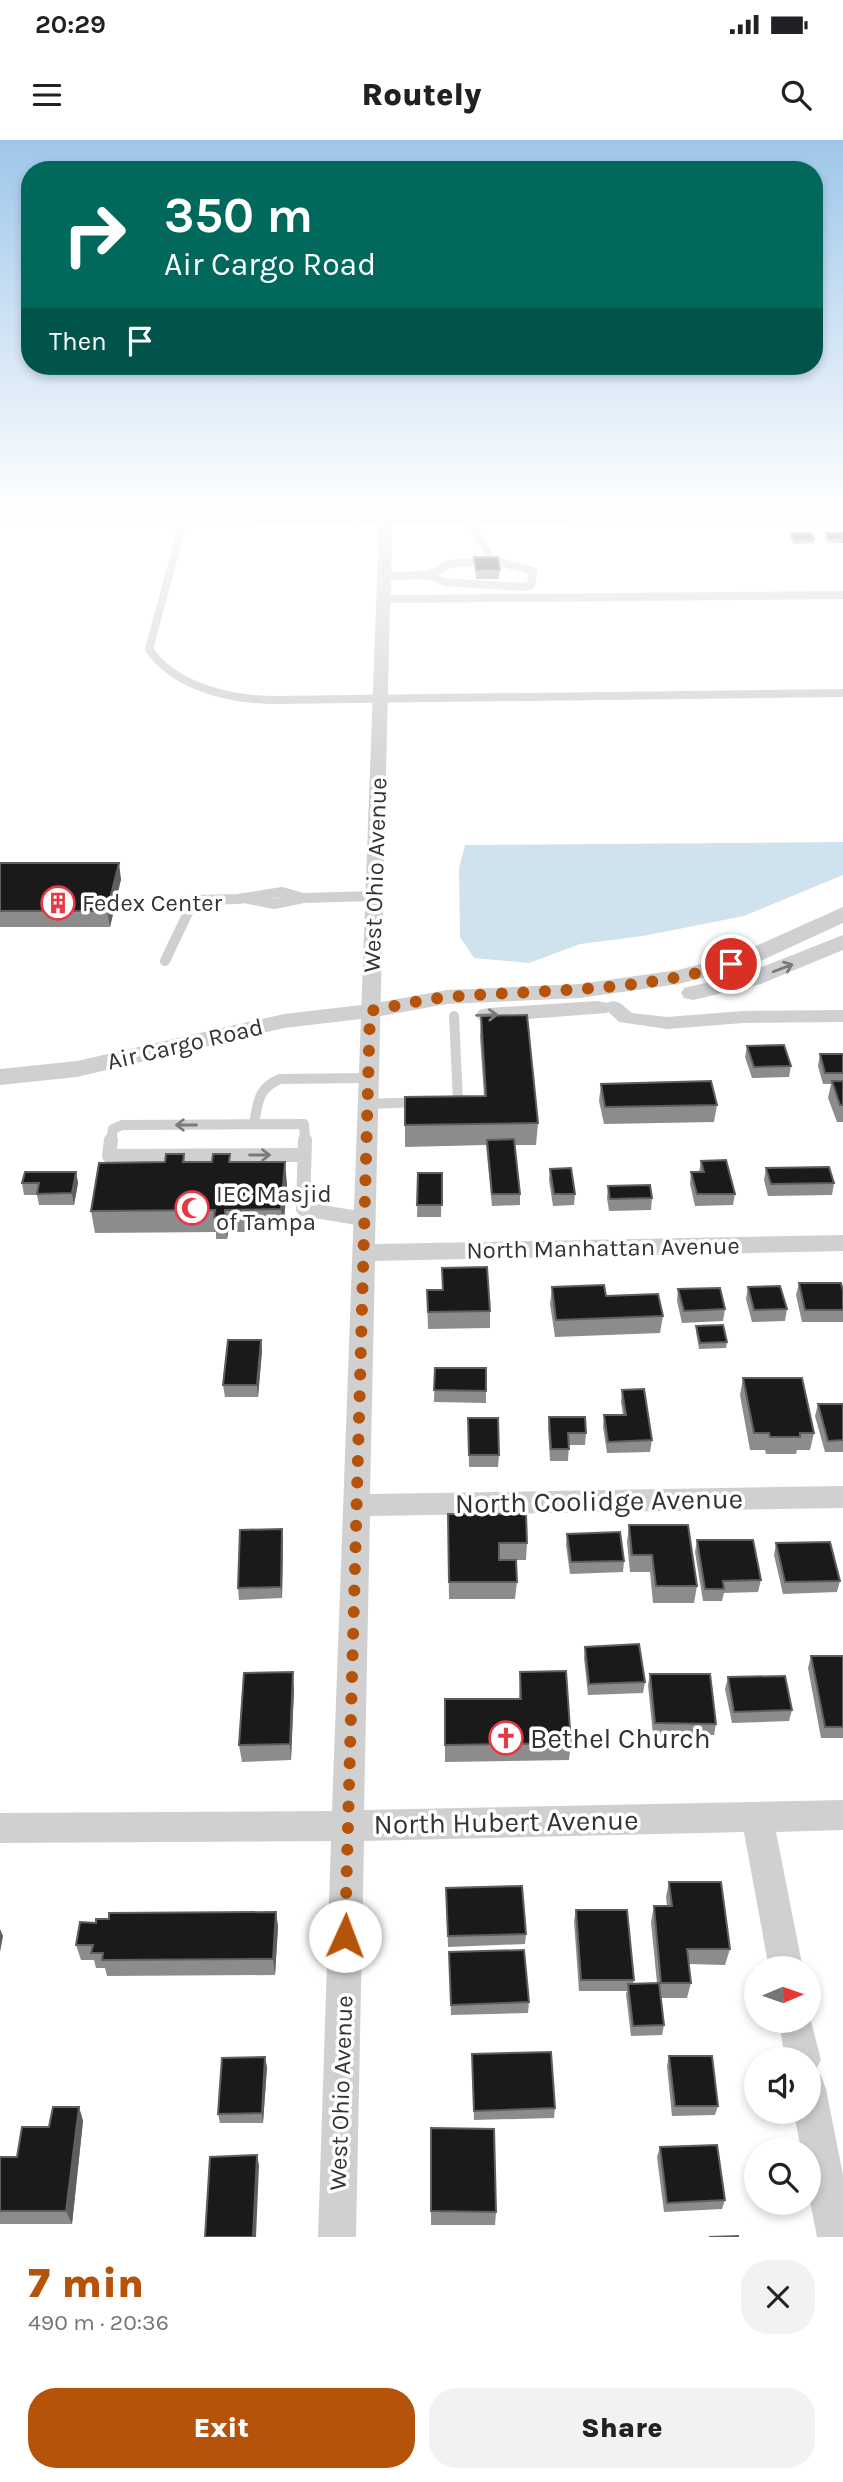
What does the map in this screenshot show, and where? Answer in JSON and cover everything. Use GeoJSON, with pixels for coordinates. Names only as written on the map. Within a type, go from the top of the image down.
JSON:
{"type":"FeatureCollection","features":[{"type":"Feature","properties":{"kind":"street","name":"West Ohio Avenue"},"geometry":{"type":"LineString","coordinates":[[337,2237],[383,607]]}},
{"type":"Feature","properties":{"kind":"street","name":"Air Cargo Road"},"geometry":{"type":"LineString","coordinates":[[0,1077],[77,1069],[284,1021],[370,1011],[447,997],[579,991],[680,977],[746,959],[843,914]]}},
{"type":"Feature","properties":{"kind":"street","name":"Air Cargo Road"},"geometry":{"type":"LineString","coordinates":[[370,1011],[454,1016],[551,1013],[613,1007],[694,993],[752,979],[843,942]]}},
{"type":"Feature","properties":{"kind":"street"},"geometry":{"type":"LineString","coordinates":[[613,1007],[626,1018],[667,1023],[743,1017],[843,1016]]}},
{"type":"Feature","properties":{"kind":"street","name":"North Manhattan Avenue"},"geometry":{"type":"LineString","coordinates":[[363,1252],[843,1243]]}},
{"type":"Feature","properties":{"kind":"street","name":"North Coolidge Avenue"},"geometry":{"type":"LineString","coordinates":[[356,1505],[843,1497]]}},
{"type":"Feature","properties":{"kind":"street","name":"North Hubert Avenue"},"geometry":{"type":"LineString","coordinates":[[0,1828],[348,1826],[843,1815]]}},
{"type":"Feature","properties":{"kind":"street"},"geometry":{"type":"LineString","coordinates":[[757,1817],[784,1956]]}},
{"type":"Feature","properties":{"kind":"street"},"geometry":{"type":"LineString","coordinates":[[815,2124],[836,2237]]}},
{"type":"Feature","properties":{"kind":"lane"},"geometry":{"type":"LineString","coordinates":[[160,607],[149,649],[160,666],[225,696],[245,699],[843,693]]}},
{"type":"Feature","properties":{"kind":"lane"},"geometry":{"type":"LineString","coordinates":[[165,961],[194,900],[244,898],[256,904],[295,902],[303,898],[374,895]]}},
{"type":"Feature","properties":{"kind":"lane"},"geometry":{"type":"LineString","coordinates":[[254,1125],[260,1092],[276,1080],[458,1101],[454,1016]]}},
{"type":"Feature","properties":{"kind":"lane"},"geometry":{"type":"LineString","coordinates":[[304,1155],[109,1156],[113,1129],[122,1125],[306,1124],[303,1209],[364,1219]]}},
{"type":"Feature","properties":{"kind":"water"},"geometry":{"type":"Polygon","coordinates":[[[843,842],[843,875],[744,916],[643,936],[580,944],[529,963],[474,958],[460,937],[459,868],[465,845],[843,842]]]}},
{"type":"Feature","properties":{"kind":"building","name":"Fedex Center"},"geometry":{"type":"Polygon","coordinates":[[[0,863],[119,863],[107,911],[0,911],[0,863]]]}},
{"type":"Feature","properties":{"kind":"building"},"geometry":{"type":"Polygon","coordinates":[[[527,1015],[538,1123],[405,1125],[405,1097],[486,1096],[481,1016],[527,1015]]]}},
{"type":"Feature","properties":{"kind":"building"},"geometry":{"type":"Polygon","coordinates":[[[784,1045],[791,1066],[754,1067],[747,1046],[784,1045]]]}},
{"type":"Feature","properties":{"kind":"building"},"geometry":{"type":"Polygon","coordinates":[[[820,1054],[843,1054],[843,1073],[825,1073],[820,1054]]]}},
{"type":"Feature","properties":{"kind":"building"},"geometry":{"type":"Polygon","coordinates":[[[711,1081],[717,1105],[605,1107],[601,1084],[711,1081]]]}},
{"type":"Feature","properties":{"kind":"building"},"geometry":{"type":"Polygon","coordinates":[[[832,1081],[843,1081],[843,1105],[840,1105],[832,1081]]]}},
{"type":"Feature","properties":{"kind":"building"},"geometry":{"type":"Polygon","coordinates":[[[514,1139],[520,1194],[492,1194],[487,1140],[514,1139]]]}},
{"type":"Feature","properties":{"kind":"building"},"geometry":{"type":"Polygon","coordinates":[[[166,1154],[184,1154],[183,1162],[212,1162],[213,1154],[230,1154],[229,1162],[285,1162],[281,1209],[225,1210],[225,1216],[214,1217],[215,1210],[91,1211],[99,1163],[165,1162],[166,1154]]]}},
{"type":"Feature","properties":{"kind":"building"},"geometry":{"type":"Polygon","coordinates":[[[726,1160],[735,1194],[697,1194],[691,1172],[704,1172],[701,1161],[726,1160]]]}},
{"type":"Feature","properties":{"kind":"building"},"geometry":{"type":"Polygon","coordinates":[[[829,1167],[834,1183],[771,1184],[766,1168],[829,1167]]]}},
{"type":"Feature","properties":{"kind":"building"},"geometry":{"type":"Polygon","coordinates":[[[571,1168],[575,1194],[554,1194],[550,1169],[571,1168]]]}},
{"type":"Feature","properties":{"kind":"building"},"geometry":{"type":"Polygon","coordinates":[[[25,1172],[76,1172],[72,1193],[37,1194],[39,1183],[22,1183],[25,1172]]]}},
{"type":"Feature","properties":{"kind":"building"},"geometry":{"type":"Polygon","coordinates":[[[418,1173],[442,1173],[442,1205],[417,1205],[418,1173]]]}},
{"type":"Feature","properties":{"kind":"building"},"geometry":{"type":"Polygon","coordinates":[[[650,1185],[652,1198],[610,1199],[608,1186],[650,1185]]]}},
{"type":"Feature","properties":{"kind":"building"},"geometry":{"type":"Polygon","coordinates":[[[487,1267],[490,1311],[428,1312],[427,1290],[443,1290],[442,1268],[487,1267]]]}},
{"type":"Feature","properties":{"kind":"building"},"geometry":{"type":"Polygon","coordinates":[[[799,1283],[841,1283],[843,1310],[805,1310],[799,1283]]]}},
{"type":"Feature","properties":{"kind":"building"},"geometry":{"type":"Polygon","coordinates":[[[604,1285],[606,1296],[658,1294],[663,1316],[556,1320],[552,1287],[604,1285]]]}},
{"type":"Feature","properties":{"kind":"building"},"geometry":{"type":"Polygon","coordinates":[[[780,1286],[787,1309],[754,1310],[748,1287],[780,1286]]]}},
{"type":"Feature","properties":{"kind":"building"},"geometry":{"type":"Polygon","coordinates":[[[720,1288],[725,1309],[684,1311],[678,1289],[720,1288]]]}},
{"type":"Feature","properties":{"kind":"building"},"geometry":{"type":"Polygon","coordinates":[[[723,1325],[727,1342],[700,1343],[696,1326],[723,1325]]]}},
{"type":"Feature","properties":{"kind":"building"},"geometry":{"type":"Polygon","coordinates":[[[228,1340],[261,1340],[257,1385],[223,1385],[228,1340]]]}},
{"type":"Feature","properties":{"kind":"building"},"geometry":{"type":"Polygon","coordinates":[[[435,1368],[486,1368],[486,1391],[434,1390],[435,1368]]]}},
{"type":"Feature","properties":{"kind":"building"},"geometry":{"type":"Polygon","coordinates":[[[743,1378],[802,1378],[814,1433],[800,1433],[800,1437],[770,1437],[769,1433],[754,1433],[743,1378]]]}},
{"type":"Feature","properties":{"kind":"building"},"geometry":{"type":"Polygon","coordinates":[[[644,1389],[652,1440],[608,1442],[604,1415],[626,1415],[622,1390],[644,1389]]]}},
{"type":"Feature","properties":{"kind":"building"},"geometry":{"type":"Polygon","coordinates":[[[818,1404],[843,1404],[843,1440],[828,1441],[818,1404]]]}},
{"type":"Feature","properties":{"kind":"building"},"geometry":{"type":"Polygon","coordinates":[[[549,1417],[585,1417],[586,1433],[568,1433],[569,1449],[551,1449],[549,1417]]]}},
{"type":"Feature","properties":{"kind":"building"},"geometry":{"type":"Polygon","coordinates":[[[468,1418],[498,1418],[499,1455],[469,1455],[468,1418]]]}},
{"type":"Feature","properties":{"kind":"building"},"geometry":{"type":"Polygon","coordinates":[[[448,1514],[526,1514],[527,1543],[499,1543],[499,1560],[516,1560],[517,1582],[449,1582],[448,1514]]]}},
{"type":"Feature","properties":{"kind":"building"},"geometry":{"type":"Polygon","coordinates":[[[629,1525],[688,1525],[697,1586],[656,1586],[652,1555],[632,1555],[629,1525]]]}},
{"type":"Feature","properties":{"kind":"building"},"geometry":{"type":"Polygon","coordinates":[[[282,1529],[281,1587],[238,1588],[240,1530],[282,1529]]]}},
{"type":"Feature","properties":{"kind":"building"},"geometry":{"type":"Polygon","coordinates":[[[620,1532],[624,1561],[571,1562],[567,1534],[620,1532]]]}},
{"type":"Feature","properties":{"kind":"building"},"geometry":{"type":"Polygon","coordinates":[[[697,1540],[753,1540],[761,1580],[723,1581],[724,1589],[705,1589],[697,1540]]]}},
{"type":"Feature","properties":{"kind":"building"},"geometry":{"type":"Polygon","coordinates":[[[830,1542],[840,1581],[785,1582],[776,1543],[830,1542]]]}},
{"type":"Feature","properties":{"kind":"building"},"geometry":{"type":"Polygon","coordinates":[[[639,1644],[645,1682],[589,1684],[585,1647],[639,1644]]]}},
{"type":"Feature","properties":{"kind":"building"},"geometry":{"type":"Polygon","coordinates":[[[811,1656],[843,1656],[843,1727],[825,1727],[811,1656]]]}},
{"type":"Feature","properties":{"kind":"building","name":"Bethel Church"},"geometry":{"type":"Polygon","coordinates":[[[566,1671],[571,1743],[445,1745],[445,1699],[521,1699],[520,1672],[566,1671]]]}},
{"type":"Feature","properties":{"kind":"building"},"geometry":{"type":"Polygon","coordinates":[[[293,1672],[290,1744],[239,1745],[244,1673],[293,1672]]]}},
{"type":"Feature","properties":{"kind":"building"},"geometry":{"type":"Polygon","coordinates":[[[650,1674],[710,1674],[716,1724],[655,1723],[650,1674]]]}},
{"type":"Feature","properties":{"kind":"building"},"geometry":{"type":"Polygon","coordinates":[[[785,1676],[792,1710],[734,1712],[728,1677],[785,1676]]]}},
{"type":"Feature","properties":{"kind":"building"},"geometry":{"type":"Polygon","coordinates":[[[669,1882],[721,1882],[730,1949],[687,1949],[691,1983],[661,1983],[654,1906],[672,1906],[669,1882]]]}},
{"type":"Feature","properties":{"kind":"building"},"geometry":{"type":"Polygon","coordinates":[[[522,1886],[526,1934],[448,1936],[446,1888],[522,1886]]]}},
{"type":"Feature","properties":{"kind":"building"},"geometry":{"type":"Polygon","coordinates":[[[576,1910],[627,1910],[634,1980],[581,1980],[576,1910]]]}},
{"type":"Feature","properties":{"kind":"building"},"geometry":{"type":"Polygon","coordinates":[[[276,1912],[273,1959],[102,1960],[103,1953],[91,1953],[93,1945],[76,1945],[80,1922],[96,1923],[96,1919],[109,1919],[109,1913],[276,1912]]]}},
{"type":"Feature","properties":{"kind":"building"},"geometry":{"type":"Polygon","coordinates":[[[524,1950],[529,2002],[451,2005],[449,1952],[524,1950]]]}},
{"type":"Feature","properties":{"kind":"building"},"geometry":{"type":"Polygon","coordinates":[[[659,1983],[664,2025],[633,2026],[628,1984],[659,1983]]]}},
{"type":"Feature","properties":{"kind":"building"},"geometry":{"type":"Polygon","coordinates":[[[551,2052],[555,2108],[474,2111],[472,2054],[551,2052]]]}},
{"type":"Feature","properties":{"kind":"building"},"geometry":{"type":"Polygon","coordinates":[[[669,2056],[712,2056],[718,2106],[675,2106],[669,2056]]]}},
{"type":"Feature","properties":{"kind":"building"},"geometry":{"type":"Polygon","coordinates":[[[265,2057],[262,2113],[218,2114],[222,2058],[265,2057]]]}},
{"type":"Feature","properties":{"kind":"building"},"geometry":{"type":"Polygon","coordinates":[[[53,2107],[79,2107],[66,2211],[0,2211],[0,2157],[17,2157],[22,2127],[49,2127],[53,2107]]]}},
{"type":"Feature","properties":{"kind":"building"},"geometry":{"type":"Polygon","coordinates":[[[431,2128],[494,2129],[496,2212],[431,2211],[431,2128]]]}},
{"type":"Feature","properties":{"kind":"building"},"geometry":{"type":"Polygon","coordinates":[[[717,2145],[725,2200],[667,2203],[660,2147],[717,2145]]]}},
{"type":"Feature","properties":{"kind":"building"},"geometry":{"type":"Polygon","coordinates":[[[257,2155],[253,2237],[205,2237],[210,2157],[257,2155]]]}},
{"type":"Feature","properties":{"kind":"place","name":"Fedex Center"},"geometry":{"type":"Point","coordinates":[58,903]}},
{"type":"Feature","properties":{"kind":"place","name":"IEC Masjid of Tampa"},"geometry":{"type":"Point","coordinates":[192,1208]}},
{"type":"Feature","properties":{"kind":"place","name":"Bethel Church"},"geometry":{"type":"Point","coordinates":[506,1738]}},
{"type":"Feature","properties":{"kind":"route"},"geometry":{"type":"LineString","coordinates":[[345,1936],[370,1011],[447,997],[579,991],[633,985],[731,964]]}}]}
